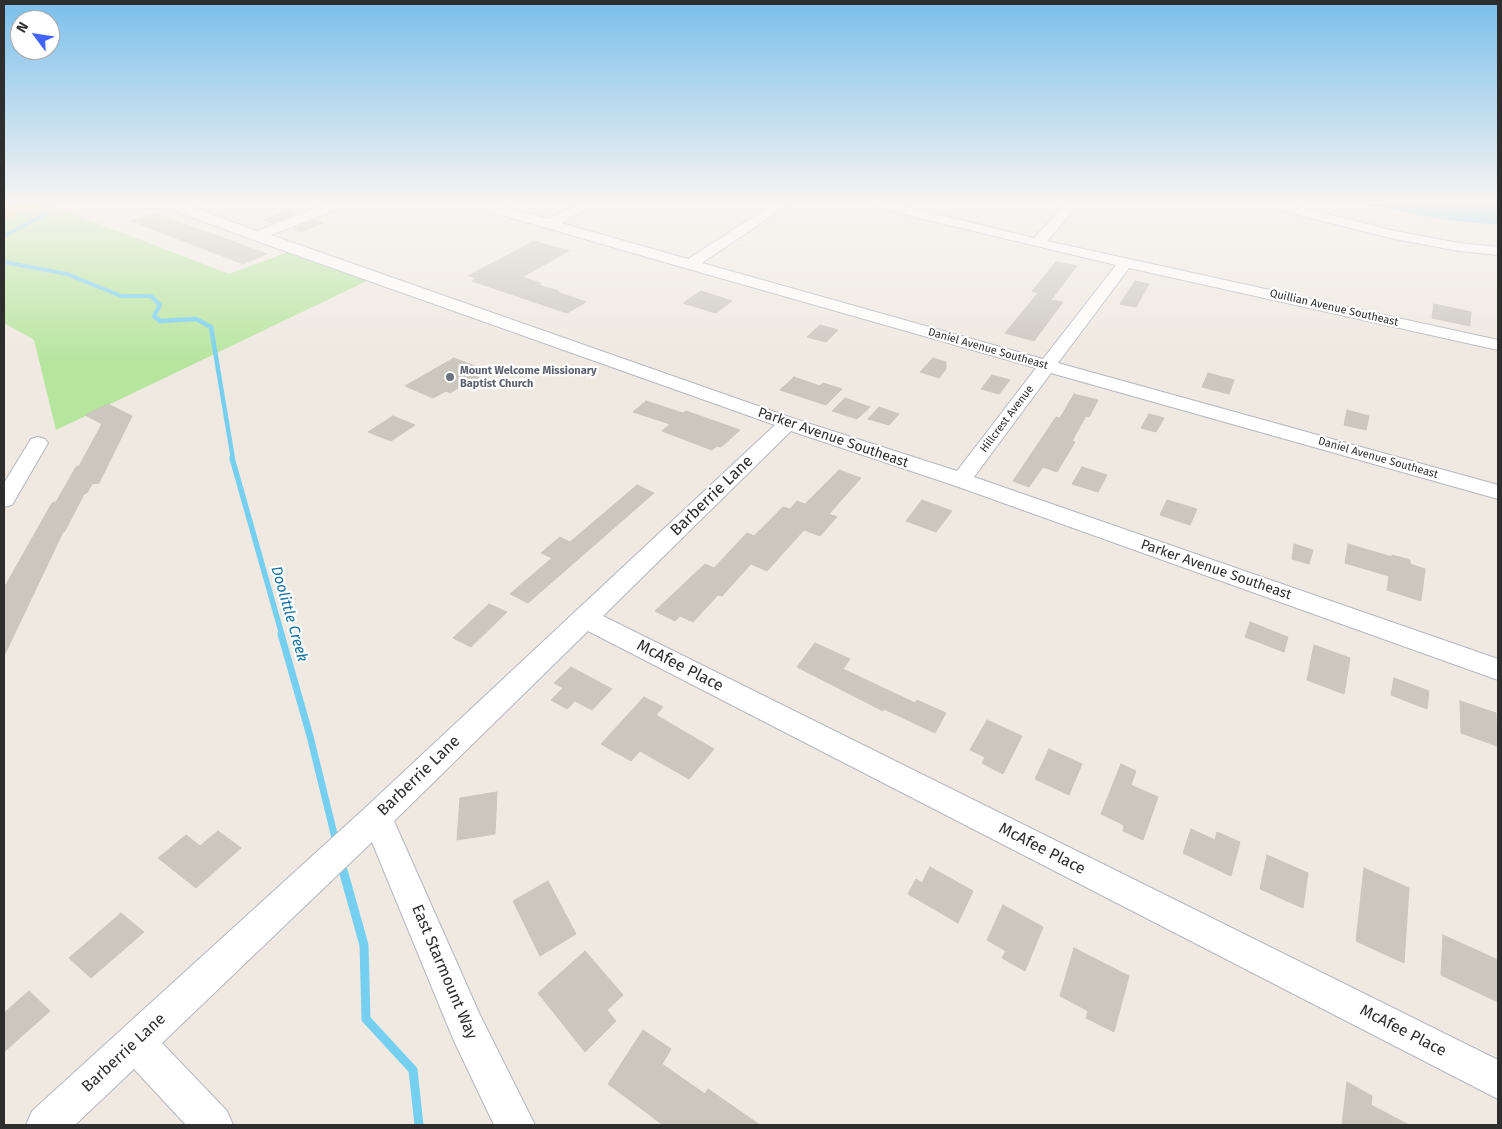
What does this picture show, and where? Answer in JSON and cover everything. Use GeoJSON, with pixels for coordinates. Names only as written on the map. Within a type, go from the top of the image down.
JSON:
{"type":"FeatureCollection","features":[{"type":"Feature","properties":{"kind":"street","name":"Parker Avenue Southeast"},"geometry":{"type":"LineString","coordinates":[[315,257],[788,423],[961,480],[1498,670]]}},
{"type":"Feature","properties":{"kind":"street","name":"Daniel Avenue Southeast"},"geometry":{"type":"LineString","coordinates":[[661,257],[1498,492]]}},
{"type":"Feature","properties":{"kind":"street"},"geometry":{"type":"LineString","coordinates":[[690,265],[703,257]]}},
{"type":"Feature","properties":{"kind":"street","name":"Quillian Avenue Southeast"},"geometry":{"type":"LineString","coordinates":[[1101,257],[1498,345]]}},
{"type":"Feature","properties":{"kind":"street","name":"Hillcrest Avenue"},"geometry":{"type":"LineString","coordinates":[[961,480],[1126,262]]}},
{"type":"Feature","properties":{"kind":"street","name":"Barberrie Lane"},"geometry":{"type":"LineString","coordinates":[[46,1125],[377,817],[788,423]]}},
{"type":"Feature","properties":{"kind":"street"},"geometry":{"type":"LineString","coordinates":[[4,500],[38,443]]}},
{"type":"Feature","properties":{"kind":"street","name":"McAfee Place"},"geometry":{"type":"LineString","coordinates":[[585,618],[1498,1080]]}},
{"type":"Feature","properties":{"kind":"street","name":"East Starmount Way"},"geometry":{"type":"LineString","coordinates":[[377,817],[467,1028],[515,1125]]}},
{"type":"Feature","properties":{"kind":"street"},"geometry":{"type":"LineString","coordinates":[[136,1043],[213,1125]]}},
{"type":"Feature","properties":{"kind":"green space"},"geometry":{"type":"Polygon","coordinates":[[[4,257],[184,257],[229,274],[276,257],[312,257],[371,279],[56,430],[34,340],[4,323],[4,257]]]}},
{"type":"Feature","properties":{"kind":"building"},"geometry":{"type":"Polygon","coordinates":[[[224,257],[261,257],[243,264],[224,257]]]}},
{"type":"Feature","properties":{"kind":"building"},"geometry":{"type":"Polygon","coordinates":[[[504,257],[559,257],[522,277],[541,283],[538,285],[586,302],[567,313],[472,281],[476,278],[468,276],[504,257]]]}},
{"type":"Feature","properties":{"kind":"building"},"geometry":{"type":"Polygon","coordinates":[[[1056,262],[1077,266],[1051,300],[1063,302],[1034,341],[1005,333],[1038,293],[1032,291],[1056,262]]]}},
{"type":"Feature","properties":{"kind":"building"},"geometry":{"type":"Polygon","coordinates":[[[1135,281],[1149,284],[1136,307],[1120,304],[1135,281]]]}},
{"type":"Feature","properties":{"kind":"building"},"geometry":{"type":"Polygon","coordinates":[[[701,291],[732,301],[716,313],[683,303],[701,291]]]}},
{"type":"Feature","properties":{"kind":"building"},"geometry":{"type":"Polygon","coordinates":[[[1434,304],[1471,312],[1470,326],[1432,318],[1434,304]]]}},
{"type":"Feature","properties":{"kind":"building"},"geometry":{"type":"Polygon","coordinates":[[[820,325],[838,330],[826,342],[807,337],[820,325]]]}},
{"type":"Feature","properties":{"kind":"building"},"geometry":{"type":"Polygon","coordinates":[[[454,358],[488,371],[477,377],[481,379],[466,388],[461,386],[450,393],[446,391],[433,398],[405,386],[454,358]]]}},
{"type":"Feature","properties":{"kind":"building"},"geometry":{"type":"Polygon","coordinates":[[[933,358],[946,362],[946,369],[939,378],[920,372],[933,358]]]}},
{"type":"Feature","properties":{"kind":"building"},"geometry":{"type":"Polygon","coordinates":[[[1208,373],[1234,380],[1229,394],[1202,387],[1208,373]]]}},
{"type":"Feature","properties":{"kind":"building"},"geometry":{"type":"Polygon","coordinates":[[[992,375],[1010,380],[999,394],[981,389],[992,375]]]}},
{"type":"Feature","properties":{"kind":"building"},"geometry":{"type":"Polygon","coordinates":[[[794,377],[820,386],[823,383],[842,389],[826,405],[780,390],[794,377]]]}},
{"type":"Feature","properties":{"kind":"building"},"geometry":{"type":"Polygon","coordinates":[[[1074,394],[1098,400],[1089,417],[1086,416],[1072,441],[1075,442],[1057,472],[1043,467],[1029,487],[1013,481],[1056,417],[1060,418],[1074,394]]]}},
{"type":"Feature","properties":{"kind":"building"},"geometry":{"type":"Polygon","coordinates":[[[845,398],[870,407],[857,419],[832,411],[845,398]]]}},
{"type":"Feature","properties":{"kind":"building"},"geometry":{"type":"Polygon","coordinates":[[[646,401],[683,413],[686,411],[740,430],[721,447],[717,446],[712,450],[662,431],[670,424],[633,412],[646,401]]]}},
{"type":"Feature","properties":{"kind":"building"},"geometry":{"type":"Polygon","coordinates":[[[108,404],[132,416],[99,483],[92,484],[87,493],[84,494],[63,532],[4,656],[4,588],[52,503],[56,502],[76,467],[79,466],[102,424],[85,415],[108,404]]]}},
{"type":"Feature","properties":{"kind":"building"},"geometry":{"type":"Polygon","coordinates":[[[879,407],[899,414],[889,425],[868,419],[879,407]]]}},
{"type":"Feature","properties":{"kind":"building"},"geometry":{"type":"Polygon","coordinates":[[[1347,410],[1369,416],[1366,430],[1344,425],[1347,410]]]}},
{"type":"Feature","properties":{"kind":"building"},"geometry":{"type":"Polygon","coordinates":[[[1149,414],[1164,418],[1156,432],[1141,428],[1149,414]]]}},
{"type":"Feature","properties":{"kind":"building"},"geometry":{"type":"Polygon","coordinates":[[[393,416],[415,425],[391,441],[368,432],[393,416]]]}},
{"type":"Feature","properties":{"kind":"building"},"geometry":{"type":"Polygon","coordinates":[[[1082,467],[1107,475],[1098,492],[1072,484],[1082,467]]]}},
{"type":"Feature","properties":{"kind":"building"},"geometry":{"type":"Polygon","coordinates":[[[839,470],[861,478],[829,514],[837,517],[820,536],[804,530],[767,571],[751,564],[722,596],[718,595],[693,622],[680,616],[675,621],[655,611],[705,564],[714,568],[747,533],[754,536],[783,507],[790,509],[797,501],[805,504],[839,470]]]}},
{"type":"Feature","properties":{"kind":"building"},"geometry":{"type":"Polygon","coordinates":[[[637,485],[654,493],[528,603],[510,594],[552,558],[541,553],[560,537],[570,542],[637,485]]]}},
{"type":"Feature","properties":{"kind":"building"},"geometry":{"type":"Polygon","coordinates":[[[922,500],[952,511],[936,532],[906,521],[922,500]]]}},
{"type":"Feature","properties":{"kind":"building"},"geometry":{"type":"Polygon","coordinates":[[[1167,500],[1197,509],[1190,525],[1160,515],[1167,500]]]}},
{"type":"Feature","properties":{"kind":"building"},"geometry":{"type":"Polygon","coordinates":[[[1294,544],[1313,550],[1309,564],[1292,559],[1294,544]]]}},
{"type":"Feature","properties":{"kind":"building"},"geometry":{"type":"Polygon","coordinates":[[[1348,544],[1392,557],[1392,555],[1410,560],[1410,564],[1425,569],[1421,601],[1387,590],[1389,576],[1345,563],[1348,544]]]}},
{"type":"Feature","properties":{"kind":"building"},"geometry":{"type":"Polygon","coordinates":[[[489,604],[507,612],[471,647],[453,638],[489,604]]]}},
{"type":"Feature","properties":{"kind":"building"},"geometry":{"type":"Polygon","coordinates":[[[1250,622],[1288,637],[1284,652],[1245,637],[1250,622]]]}},
{"type":"Feature","properties":{"kind":"building"},"geometry":{"type":"Polygon","coordinates":[[[815,643],[850,659],[843,669],[915,703],[917,700],[946,713],[935,733],[884,709],[883,711],[797,667],[815,643]]]}},
{"type":"Feature","properties":{"kind":"building"},"geometry":{"type":"Polygon","coordinates":[[[1314,645],[1350,658],[1344,694],[1307,680],[1314,645]]]}},
{"type":"Feature","properties":{"kind":"building"},"geometry":{"type":"Polygon","coordinates":[[[571,667],[612,689],[592,710],[575,701],[567,709],[551,700],[563,688],[554,683],[571,667]]]}},
{"type":"Feature","properties":{"kind":"building"},"geometry":{"type":"Polygon","coordinates":[[[1394,678],[1429,691],[1427,709],[1391,695],[1394,678]]]}},
{"type":"Feature","properties":{"kind":"building"},"geometry":{"type":"Polygon","coordinates":[[[644,697],[663,707],[656,715],[714,749],[689,779],[640,751],[631,761],[601,744],[644,697]]]}},
{"type":"Feature","properties":{"kind":"building"},"geometry":{"type":"Polygon","coordinates":[[[1460,701],[1496,713],[1497,746],[1461,733],[1460,701]]]}},
{"type":"Feature","properties":{"kind":"building"},"geometry":{"type":"Polygon","coordinates":[[[987,720],[1022,736],[1003,774],[982,763],[985,757],[970,750],[987,720]]]}},
{"type":"Feature","properties":{"kind":"building"},"geometry":{"type":"Polygon","coordinates":[[[1049,749],[1082,764],[1069,795],[1035,779],[1049,749]]]}},
{"type":"Feature","properties":{"kind":"building"},"geometry":{"type":"Polygon","coordinates":[[[1121,764],[1136,771],[1131,785],[1158,797],[1143,840],[1123,831],[1124,825],[1101,814],[1121,764]]]}},
{"type":"Feature","properties":{"kind":"building"},"geometry":{"type":"Polygon","coordinates":[[[497,792],[495,834],[457,840],[460,798],[497,792]]]}},
{"type":"Feature","properties":{"kind":"building"},"geometry":{"type":"Polygon","coordinates":[[[1191,829],[1215,840],[1217,832],[1240,842],[1231,876],[1183,853],[1191,829]]]}},
{"type":"Feature","properties":{"kind":"building"},"geometry":{"type":"Polygon","coordinates":[[[218,831],[241,848],[196,888],[158,858],[186,835],[200,846],[218,831]]]}},
{"type":"Feature","properties":{"kind":"building"},"geometry":{"type":"Polygon","coordinates":[[[1267,855],[1308,873],[1303,908],[1260,889],[1267,855]]]}},
{"type":"Feature","properties":{"kind":"building"},"geometry":{"type":"Polygon","coordinates":[[[930,867],[973,891],[958,923],[908,894],[916,879],[922,883],[930,867]]]}},
{"type":"Feature","properties":{"kind":"building"},"geometry":{"type":"Polygon","coordinates":[[[1364,868],[1409,888],[1404,963],[1356,941],[1364,868]]]}},
{"type":"Feature","properties":{"kind":"building"},"geometry":{"type":"Polygon","coordinates":[[[548,881],[576,934],[540,956],[513,901],[548,881]]]}},
{"type":"Feature","properties":{"kind":"building"},"geometry":{"type":"Polygon","coordinates":[[[1003,905],[1043,927],[1025,971],[1002,958],[1006,951],[987,940],[1003,905]]]}},
{"type":"Feature","properties":{"kind":"building"},"geometry":{"type":"Polygon","coordinates":[[[121,913],[144,932],[91,978],[69,958],[121,913]]]}},
{"type":"Feature","properties":{"kind":"building"},"geometry":{"type":"Polygon","coordinates":[[[1443,935],[1498,960],[1498,1002],[1441,975],[1443,935]]]}},
{"type":"Feature","properties":{"kind":"building"},"geometry":{"type":"Polygon","coordinates":[[[1074,948],[1129,976],[1114,1032],[1086,1018],[1088,1011],[1060,996],[1074,948]]]}},
{"type":"Feature","properties":{"kind":"building"},"geometry":{"type":"Polygon","coordinates":[[[585,951],[623,995],[607,1010],[616,1021],[585,1052],[538,993],[585,951]]]}},
{"type":"Feature","properties":{"kind":"building"},"geometry":{"type":"Polygon","coordinates":[[[29,991],[50,1011],[4,1052],[4,1013],[29,991]]]}},
{"type":"Feature","properties":{"kind":"building"},"geometry":{"type":"Polygon","coordinates":[[[643,1030],[671,1049],[662,1064],[705,1094],[708,1089],[760,1125],[663,1125],[608,1084],[643,1030]]]}},
{"type":"Feature","properties":{"kind":"building"},"geometry":{"type":"Polygon","coordinates":[[[1347,1082],[1372,1096],[1371,1105],[1409,1125],[1342,1125],[1347,1082]]]}},
{"type":"Feature","properties":{"kind":"waterway","name":"Doolittle Creek"},"geometry":{"type":"LineString","coordinates":[[4,262],[67,274],[121,296],[151,296],[160,305],[155,317]]}},
{"type":"Feature","properties":{"kind":"waterway","name":"Doolittle Creek"},"geometry":{"type":"LineString","coordinates":[[155,317],[160,321],[196,319],[211,327],[233,459]]}},
{"type":"Feature","properties":{"kind":"waterway","name":"Doolittle Creek"},"geometry":{"type":"LineString","coordinates":[[232,458],[282,635]]}},
{"type":"Feature","properties":{"kind":"waterway","name":"Doolittle Creek"},"geometry":{"type":"LineString","coordinates":[[281,634],[310,736],[336,842]]}},
{"type":"Feature","properties":{"kind":"waterway","name":"Doolittle Creek"},"geometry":{"type":"LineString","coordinates":[[341,863],[364,945],[366,1019],[413,1070],[419,1125]]}},
{"type":"Feature","properties":{"kind":"place","name":"Mount Welcome Missionary Baptist Church"},"geometry":{"type":"Point","coordinates":[450,377]}}]}
